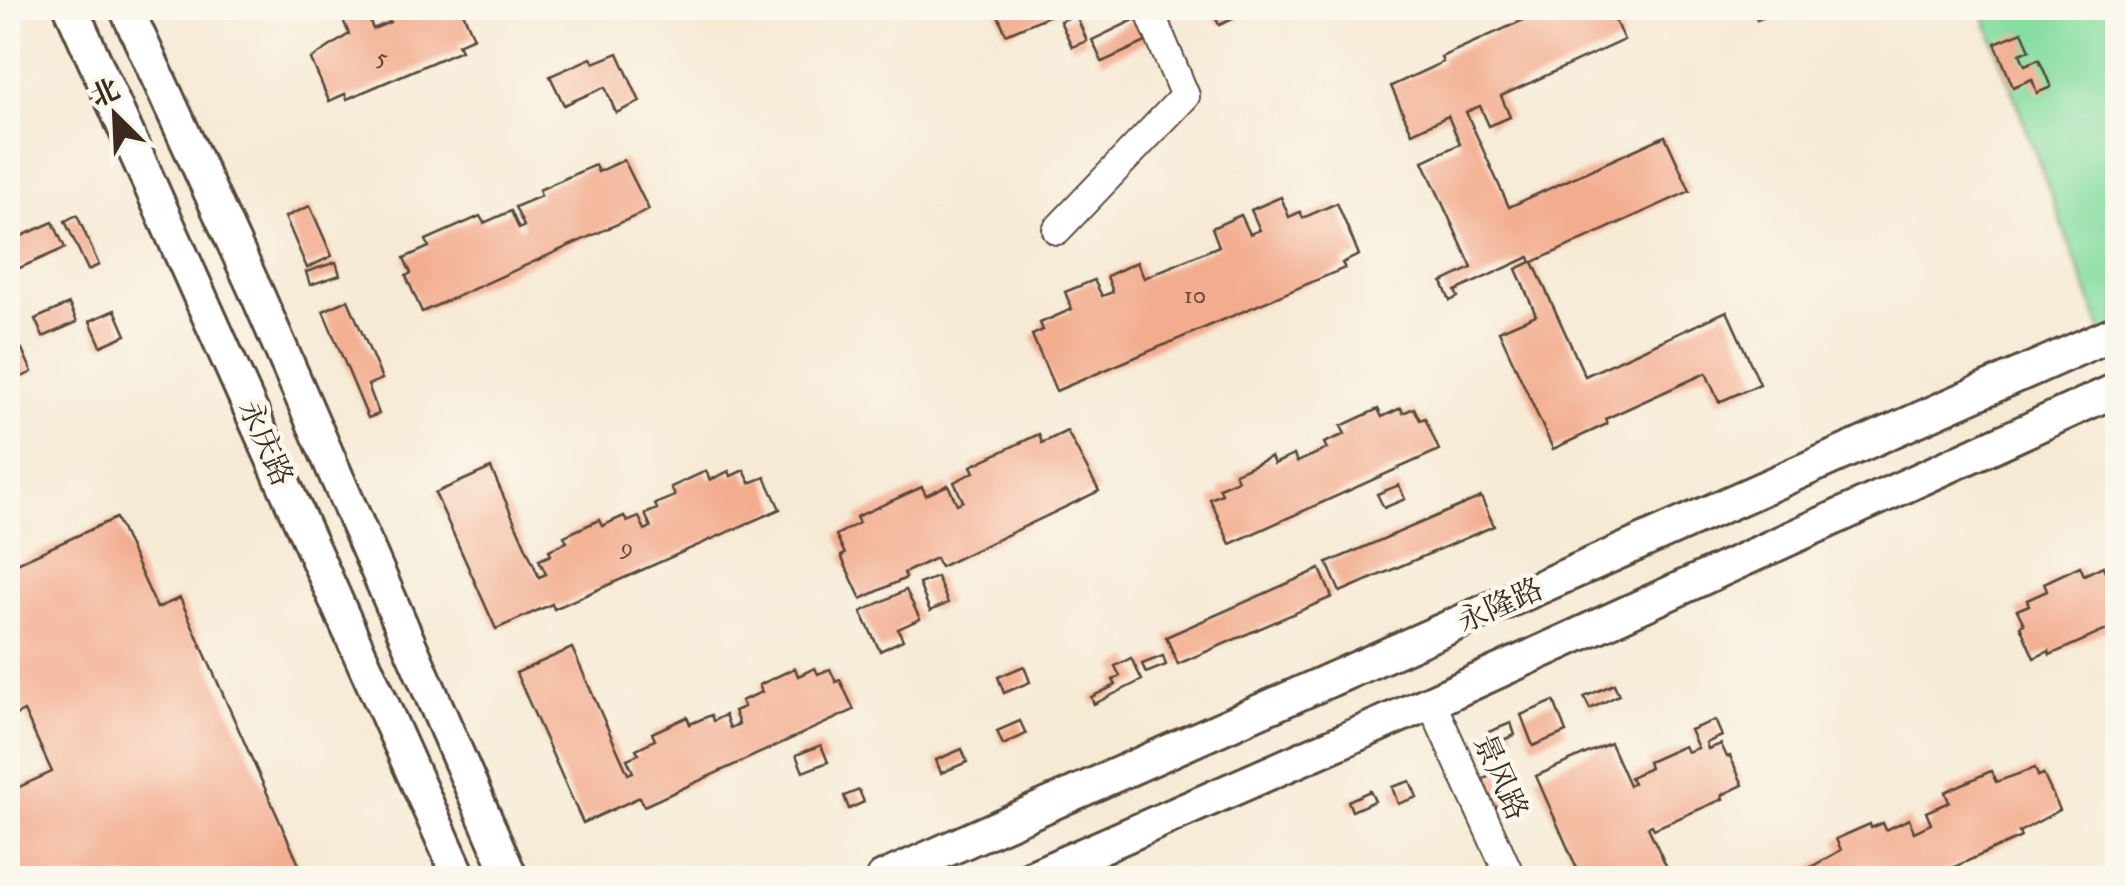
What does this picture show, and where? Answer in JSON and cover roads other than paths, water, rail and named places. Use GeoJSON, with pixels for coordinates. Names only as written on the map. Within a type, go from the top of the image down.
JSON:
{"type":"FeatureCollection","features":[{"type":"Feature","properties":{"kind":"street","name":"永庆路"},"geometry":{"type":"LineString","coordinates":[[72,8],[460,878]]}},
{"type":"Feature","properties":{"kind":"street","name":"永庆路"},"geometry":{"type":"LineString","coordinates":[[126,8],[266,314],[511,878]]}},
{"type":"Feature","properties":{"kind":"street"},"geometry":{"type":"LineString","coordinates":[[1057,230],[1185,96],[1148,8]]}},
{"type":"Feature","properties":{"kind":"street","name":"永隆路"},"geometry":{"type":"LineString","coordinates":[[882,878],[2118,331]]}},
{"type":"Feature","properties":{"kind":"street","name":"永隆路"},"geometry":{"type":"LineString","coordinates":[[1030,878],[1431,702],[2118,389]]}},
{"type":"Feature","properties":{"kind":"street","name":"景风路"},"geometry":{"type":"LineString","coordinates":[[1431,702],[1511,878]]}}]}
